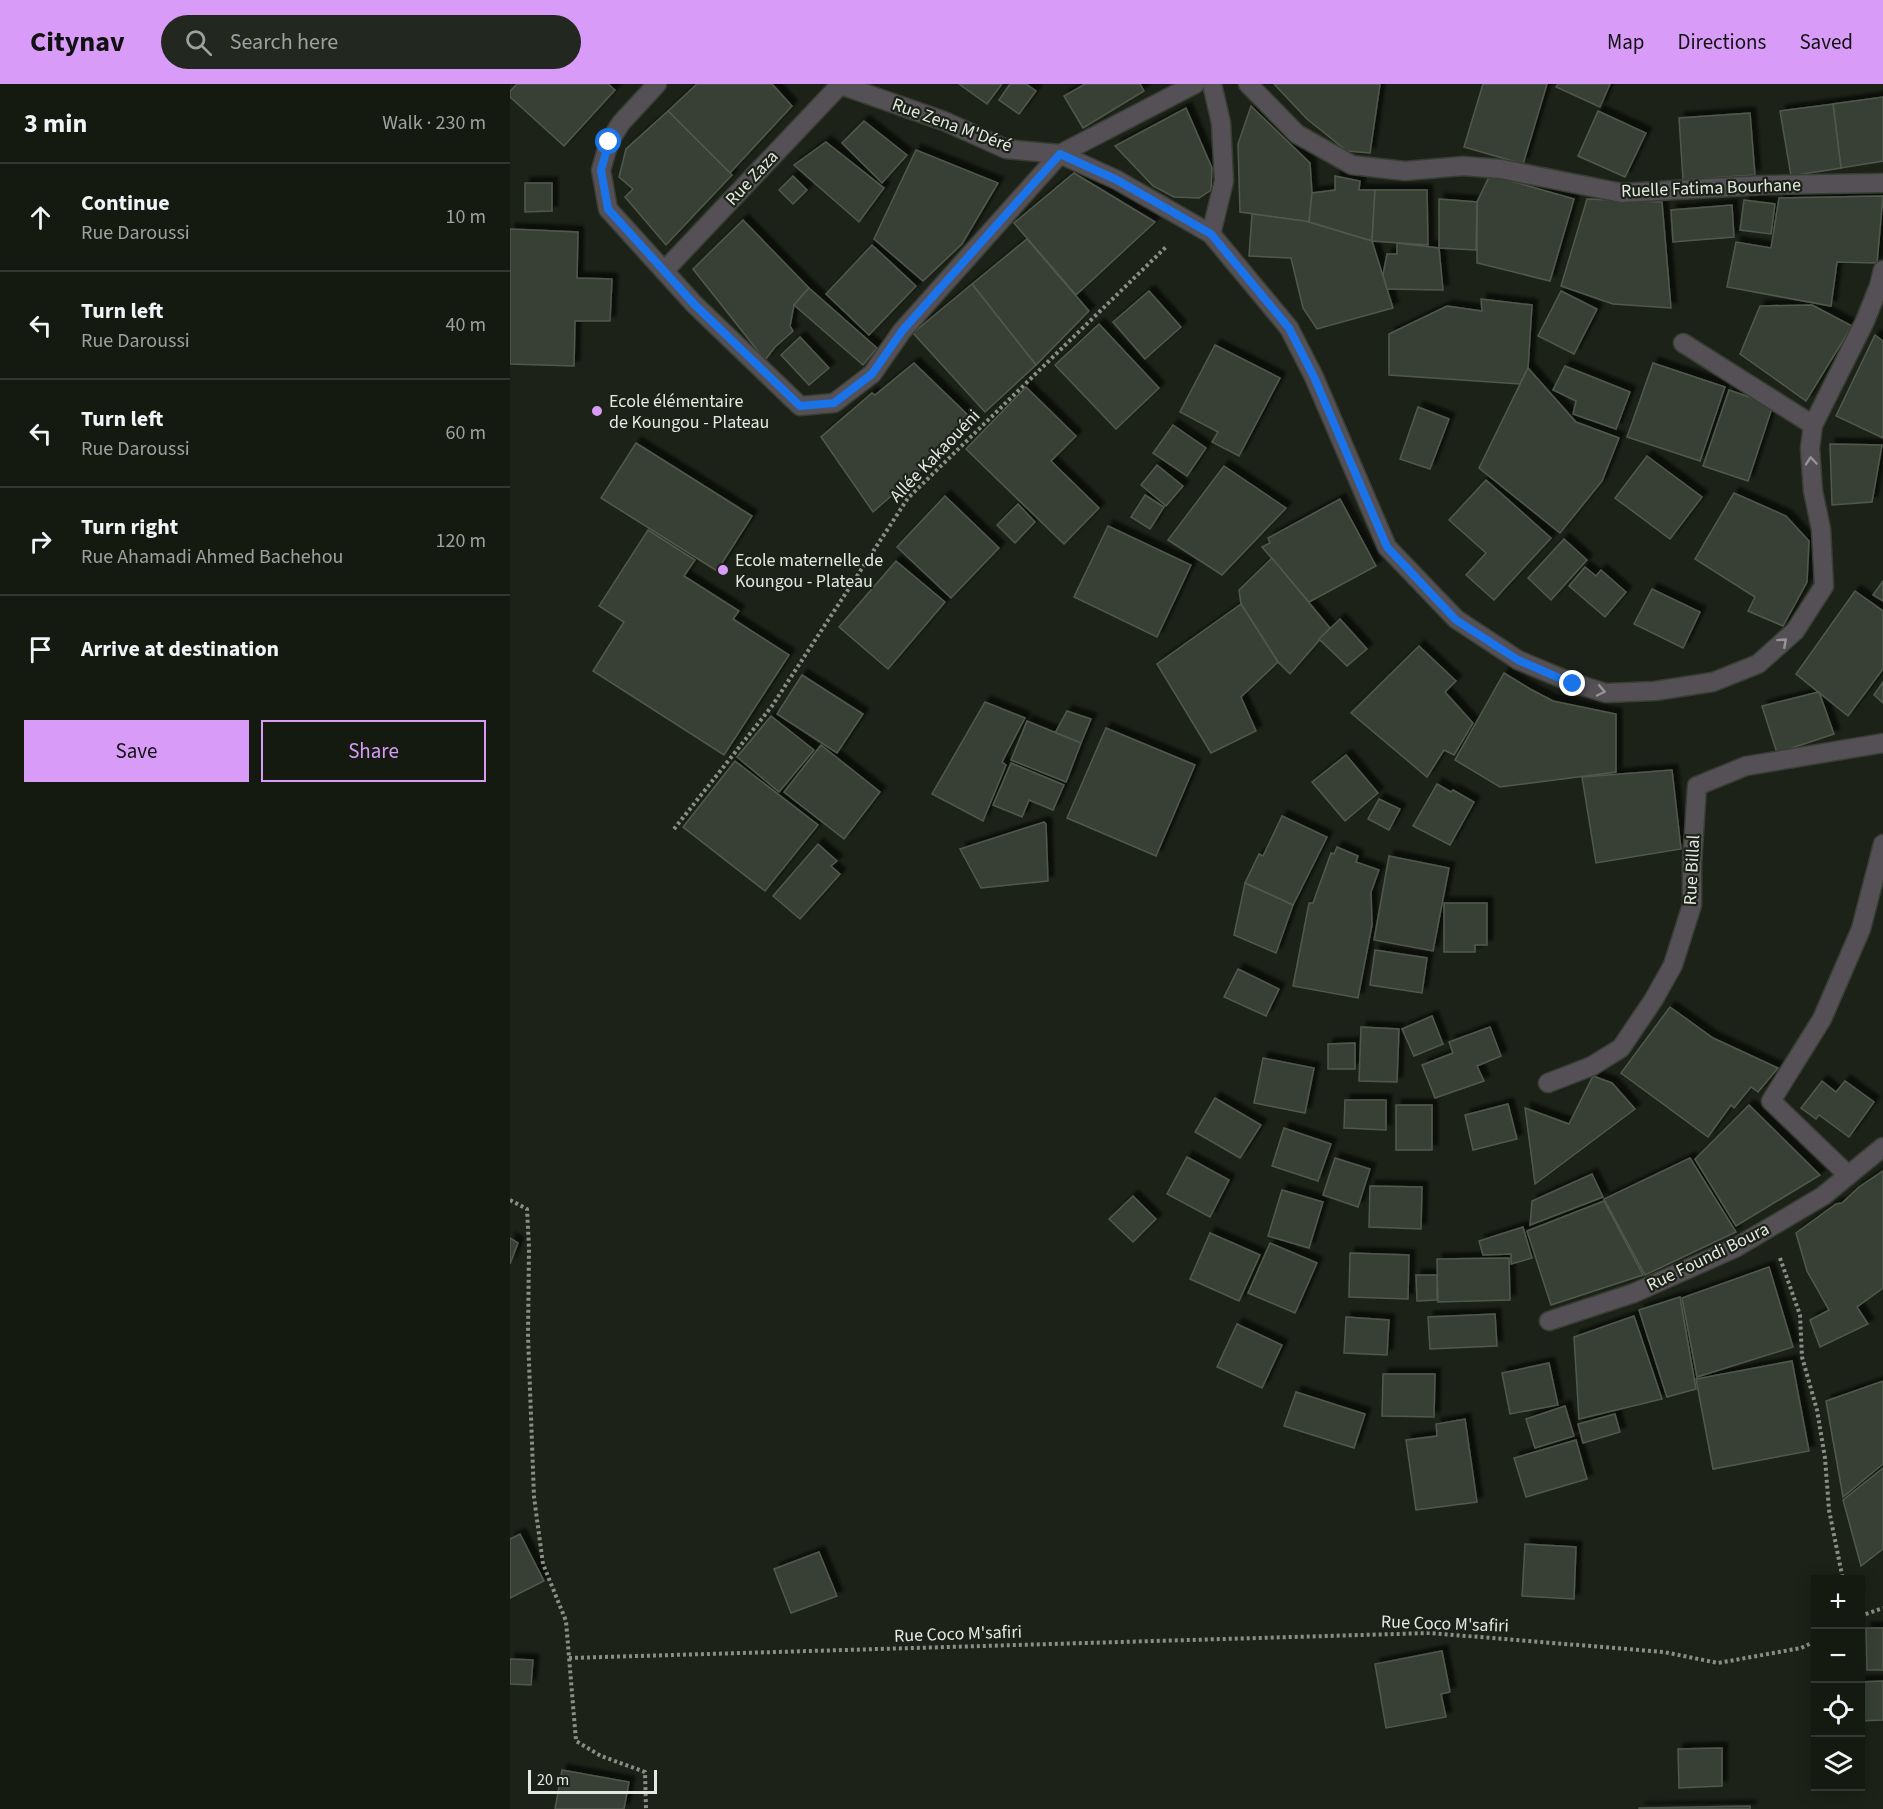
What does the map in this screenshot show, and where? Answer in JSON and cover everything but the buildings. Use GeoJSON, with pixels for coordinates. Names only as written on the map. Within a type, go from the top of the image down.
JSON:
{"type":"FeatureCollection","features":[{"type":"Feature","properties":{"kind":"street"},"geometry":{"type":"LineString","coordinates":[[657,84],[621,123],[609,142],[601,170],[608,209],[694,304],[800,406],[834,403],[872,374],[902,331],[1060,154],[1195,84]]}},
{"type":"Feature","properties":{"kind":"street"},"geometry":{"type":"LineString","coordinates":[[1211,234],[1224,181],[1221,123],[1212,84]]}},
{"type":"Feature","properties":{"kind":"street","name":"Ruelle Fatima Bourhane"},"geometry":{"type":"LineString","coordinates":[[1248,84],[1297,134],[1352,165],[1405,171],[1462,166],[1501,169],[1622,192],[1765,185],[1883,183]]}},
{"type":"Feature","properties":{"kind":"street","name":"Rue Zaza"},"geometry":{"type":"LineString","coordinates":[[664,272],[839,85]]}},
{"type":"Feature","properties":{"kind":"street","name":"Rue Zena M'Déré"},"geometry":{"type":"LineString","coordinates":[[839,85],[944,121],[1006,149],[1060,154]]}},
{"type":"Feature","properties":{"kind":"street"},"geometry":{"type":"LineString","coordinates":[[1060,154],[1117,180],[1211,234],[1289,328],[1314,377],[1387,547],[1456,620],[1518,660],[1573,684],[1606,693],[1655,691],[1713,682],[1758,664],[1795,631],[1824,586],[1821,529],[1813,491],[1810,448],[1813,425],[1865,321],[1883,270]]}},
{"type":"Feature","properties":{"kind":"street"},"geometry":{"type":"LineString","coordinates":[[1683,343],[1813,425]]}},
{"type":"Feature","properties":{"kind":"street","name":"Rue Billal"},"geometry":{"type":"LineString","coordinates":[[1548,1083],[1592,1066],[1621,1048],[1674,964],[1692,906],[1696,786],[1746,766],[1883,743]]}},
{"type":"Feature","properties":{"kind":"street"},"geometry":{"type":"LineString","coordinates":[[1847,1174],[1771,1101],[1822,1019],[1861,929],[1883,844]]}},
{"type":"Feature","properties":{"kind":"street","name":"Rue Foundi Boura"},"geometry":{"type":"LineString","coordinates":[[1549,1321],[1634,1293],[1735,1248],[1823,1196],[1847,1174],[1883,1147]]}},
{"type":"Feature","properties":{"kind":"path","name":"Allée Kakaouéni"},"geometry":{"type":"LineString","coordinates":[[674,829],[772,706],[908,498],[1191,222]]}},
{"type":"Feature","properties":{"kind":"path"},"geometry":{"type":"LineString","coordinates":[[510,1200],[527,1209],[528,1336],[534,1497],[543,1564],[566,1621],[576,1741],[601,1756],[645,1772],[646,1809]]}},
{"type":"Feature","properties":{"kind":"path"},"geometry":{"type":"LineString","coordinates":[[1765,1231],[1778,1252],[1800,1315],[1802,1357],[1817,1410],[1825,1458],[1828,1510],[1842,1575]]}},
{"type":"Feature","properties":{"kind":"path"},"geometry":{"type":"LineString","coordinates":[[1865,1614],[1883,1608]]}},
{"type":"Feature","properties":{"kind":"path","name":"Rue Coco M'safiri"},"geometry":{"type":"LineString","coordinates":[[569,1658],[1430,1633],[1664,1652],[1718,1663],[1801,1648],[1811,1643]]}},
{"type":"Feature","properties":{"kind":"place","name":"Ecole élémentaire de Koungou - Plateau"},"geometry":{"type":"Point","coordinates":[597,411]}},
{"type":"Feature","properties":{"kind":"place","name":"Ecole maternelle de Koungou - Plateau"},"geometry":{"type":"Point","coordinates":[723,570]}},
{"type":"Feature","properties":{"kind":"route"},"geometry":{"type":"LineString","coordinates":[[609,142],[601,170],[608,209],[694,304],[800,406],[834,403],[872,374],[902,331],[1060,154],[1117,180],[1211,234],[1289,328],[1314,377],[1387,547],[1456,620],[1518,660],[1573,684]]}}]}
